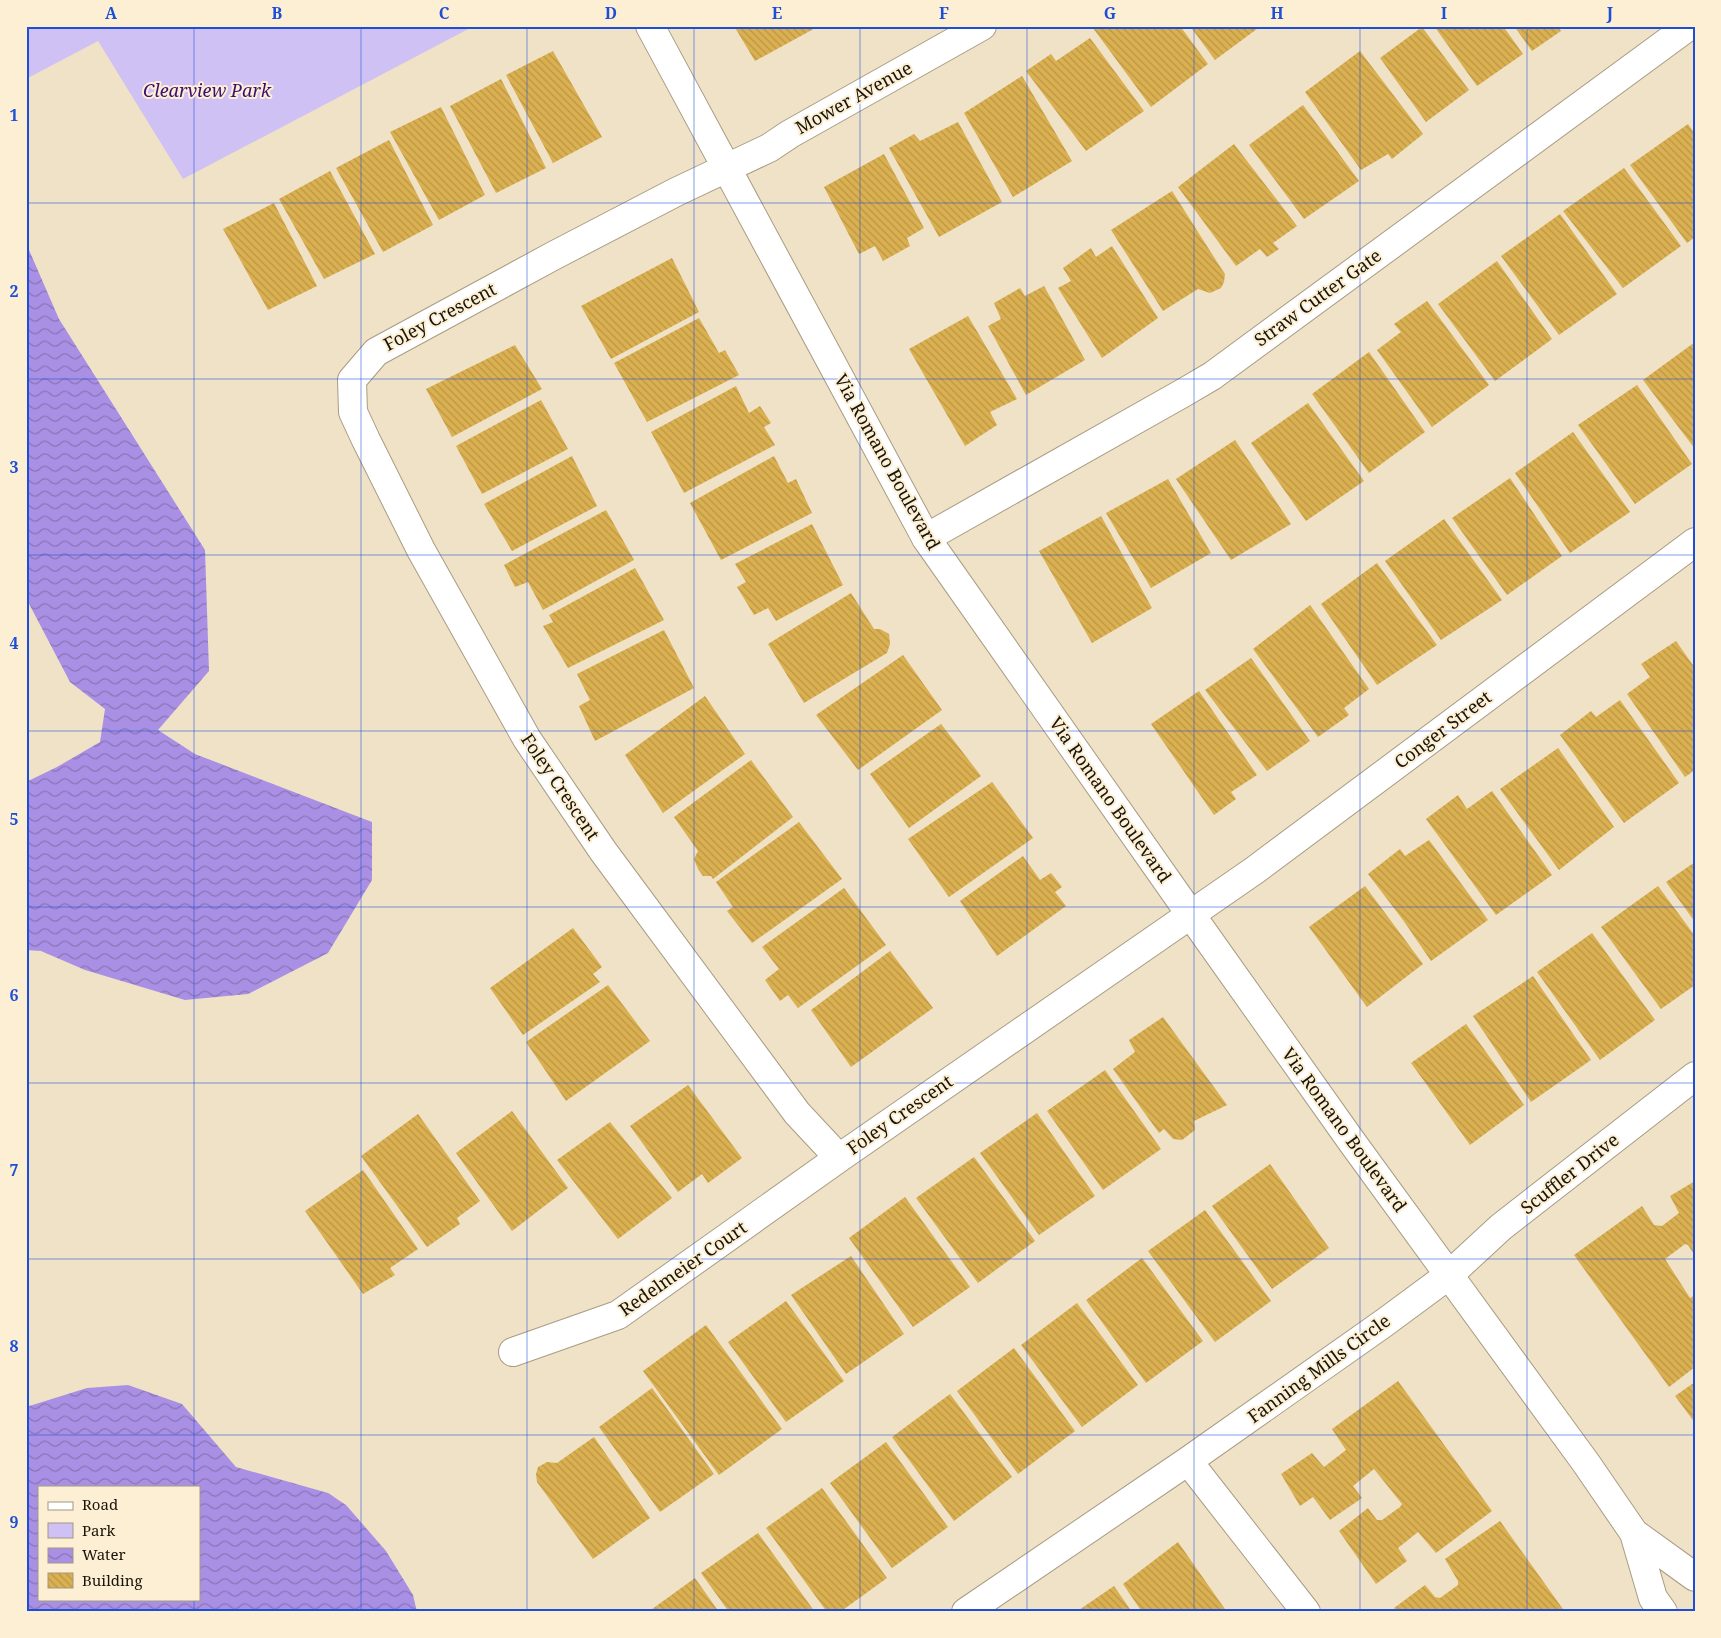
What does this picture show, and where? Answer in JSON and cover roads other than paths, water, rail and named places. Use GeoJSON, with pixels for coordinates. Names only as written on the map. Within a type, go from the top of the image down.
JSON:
{"type":"FeatureCollection","features":[{"type":"Feature","properties":{"kind":"street","name":"Via Romano Boulevard"},"geometry":{"type":"LineString","coordinates":[[650,26],[926,538],[1191,915],[1586,1463],[1634,1533],[1652,1598],[1663,1612]]}},
{"type":"Feature","properties":{"kind":"street","name":"Mower Avenue"},"geometry":{"type":"LineString","coordinates":[[726,168],[769,148],[790,134],[982,26]]}},
{"type":"Feature","properties":{"kind":"street","name":"Straw Cutter Gate"},"geometry":{"type":"LineString","coordinates":[[926,538],[1212,376],[1689,26]]}},
{"type":"Feature","properties":{"kind":"street","name":"Foley Crescent"},"geometry":{"type":"LineString","coordinates":[[726,168],[553,256],[376,352],[352,380],[353,412],[420,550],[527,739],[603,851],[792,1105],[839,1158],[1191,915]]}},
{"type":"Feature","properties":{"kind":"street","name":"Conger Street"},"geometry":{"type":"LineString","coordinates":[[1191,915],[1263,864],[1695,542]]}},
{"type":"Feature","properties":{"kind":"street","name":"Scuffler Drive"},"geometry":{"type":"LineString","coordinates":[[1449,1275],[1502,1228],[1695,1076]]}},
{"type":"Feature","properties":{"kind":"street","name":"Redelmeier Court"},"geometry":{"type":"LineString","coordinates":[[512,1352],[618,1315],[839,1158]]}},
{"type":"Feature","properties":{"kind":"street","name":"Fanning Mills Circle"},"geometry":{"type":"LineString","coordinates":[[966,1612],[1188,1461],[1449,1275]]}},
{"type":"Feature","properties":{"kind":"street"},"geometry":{"type":"LineString","coordinates":[[1188,1461],[1306,1612]]}},
{"type":"Feature","properties":{"kind":"street","name":"Via Romano Boulevard"},"geometry":{"type":"LineString","coordinates":[[1634,1533],[1695,1577]]}},
{"type":"Feature","properties":{"kind":"water"},"geometry":{"type":"Polygon","coordinates":[[[26,246],[59,319],[205,550],[209,671],[158,730],[195,754],[372,822],[372,880],[328,953],[248,994],[185,1000],[85,970],[41,951],[26,950],[26,782],[57,767],[100,742],[105,709],[70,682],[26,598],[26,246]]]}},
{"type":"Feature","properties":{"kind":"water"},"geometry":{"type":"Polygon","coordinates":[[[128,1385],[182,1404],[236,1467],[328,1493],[346,1505],[386,1551],[413,1595],[417,1612],[26,1612],[26,1407],[87,1388],[128,1385]]]}},
{"type":"Feature","properties":{"kind":"park label","name":"Clearview Park"},"geometry":{"type":"Point","coordinates":[207,91]}}]}
